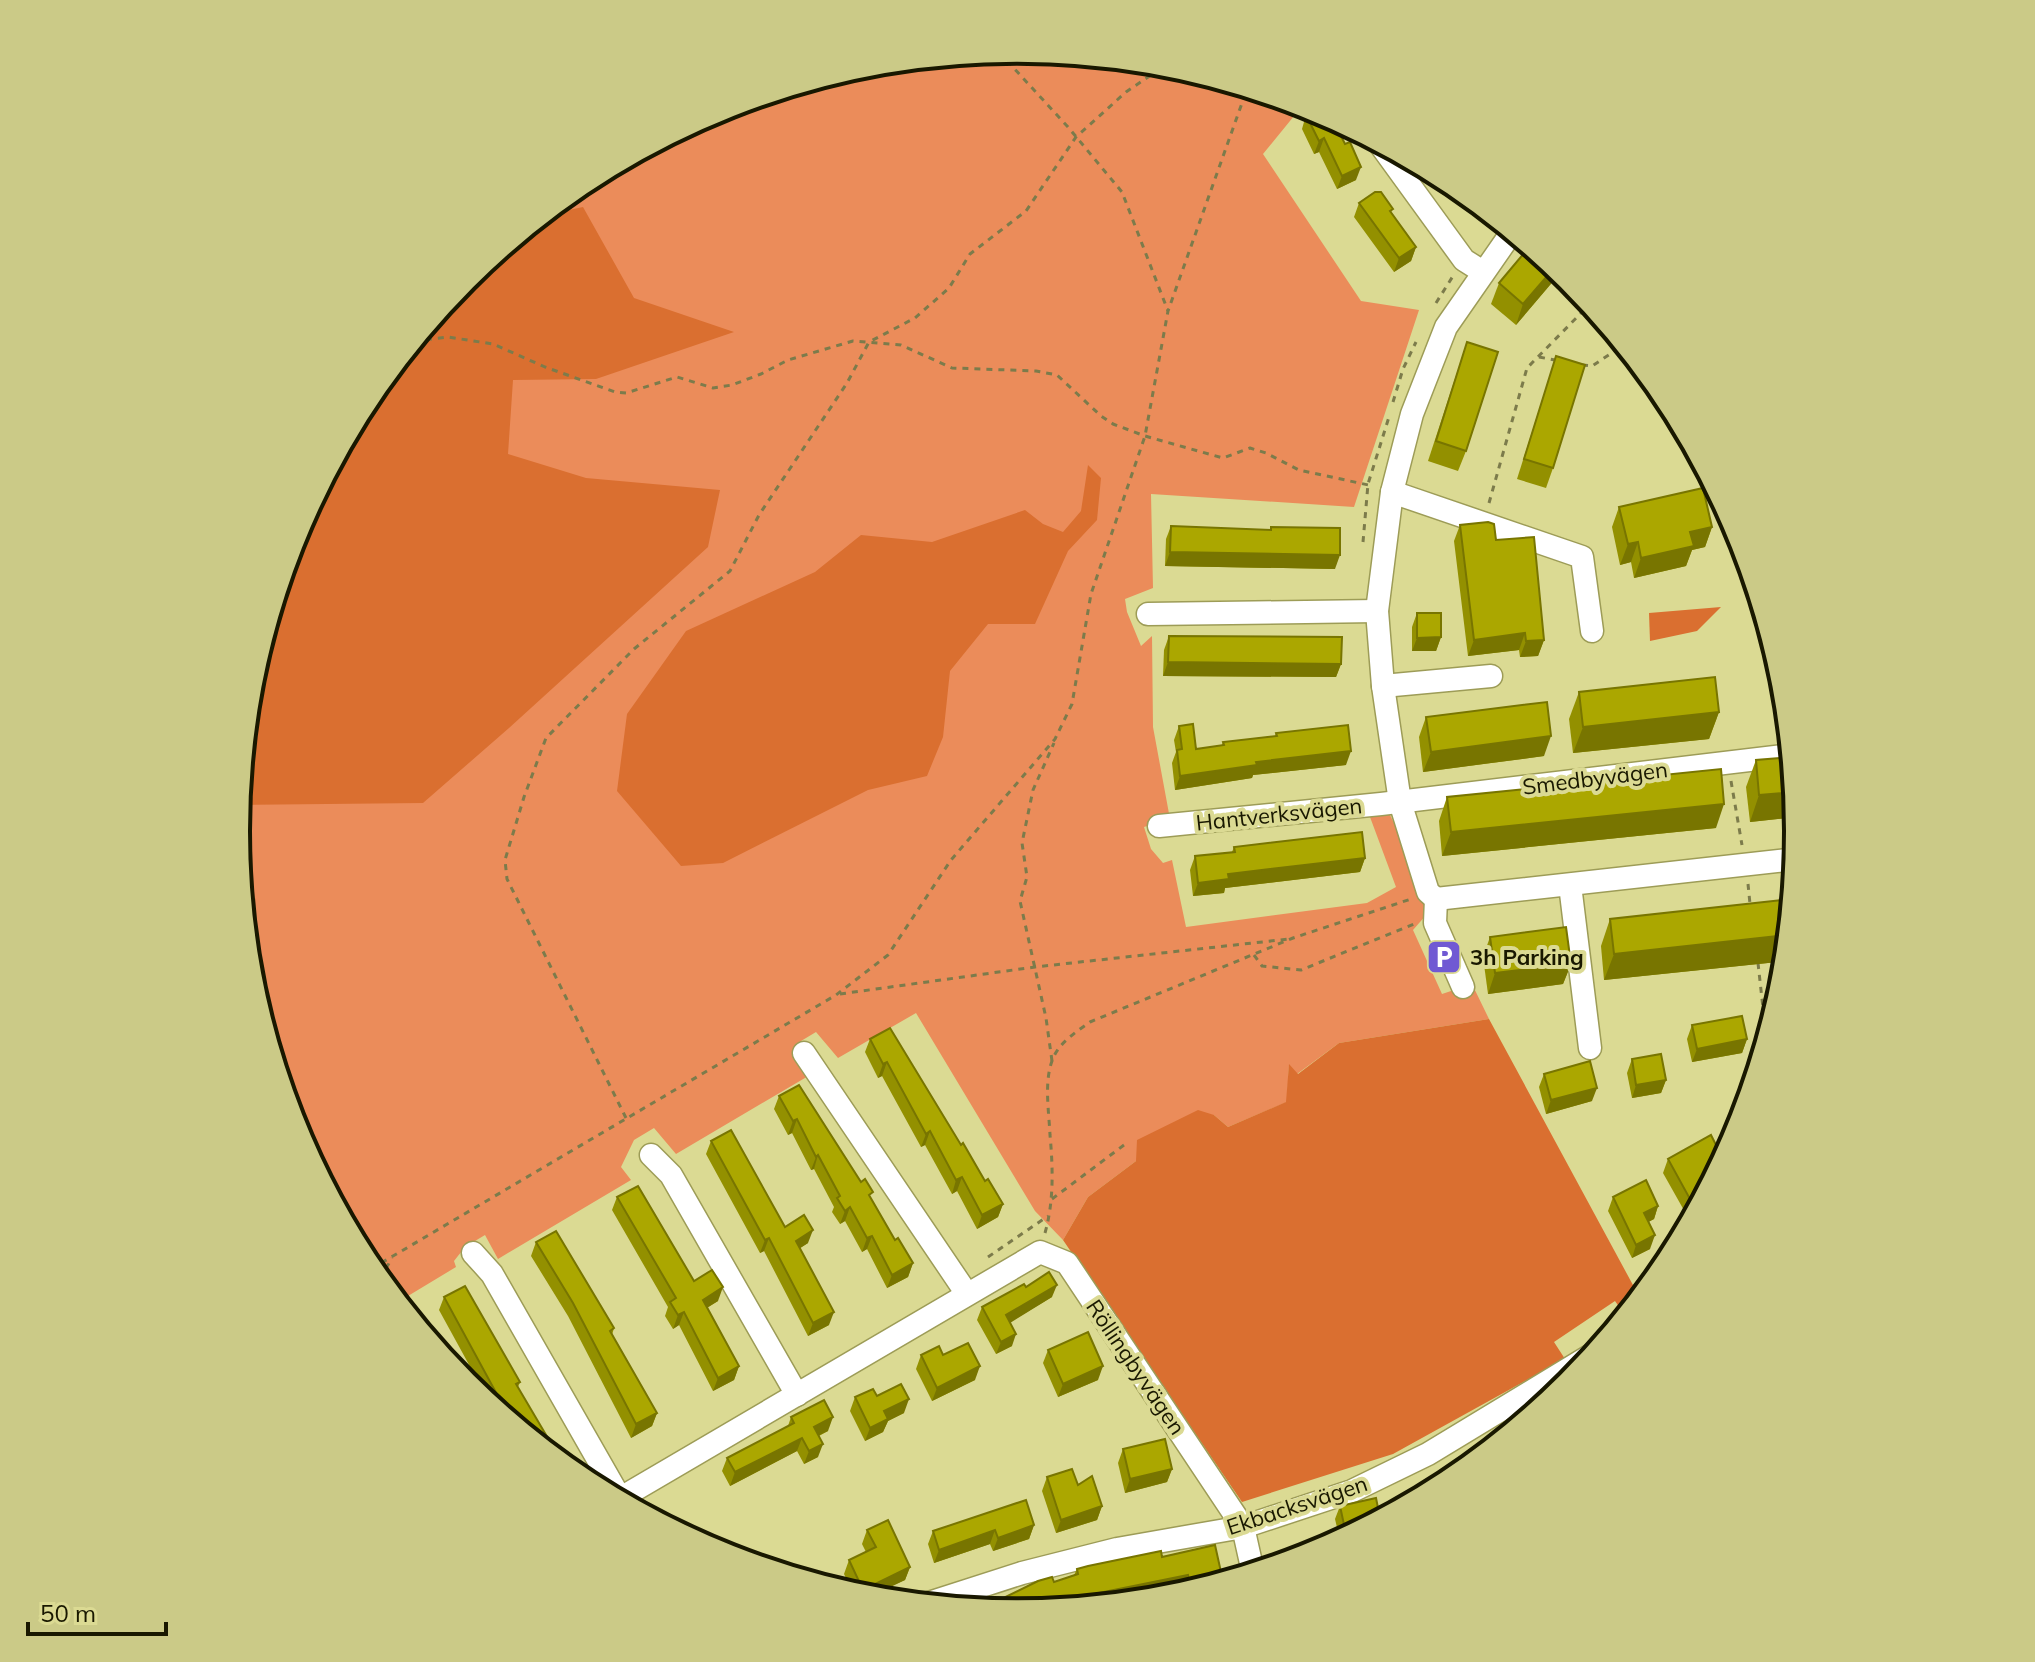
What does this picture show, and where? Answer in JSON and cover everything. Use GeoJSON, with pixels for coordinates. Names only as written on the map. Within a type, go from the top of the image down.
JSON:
{"type":"FeatureCollection","features":[{"type":"Feature","properties":{"kind":"street"},"geometry":{"type":"LineString","coordinates":[[1393,163],[1464,260],[1483,272]]}},
{"type":"Feature","properties":{"kind":"street"},"geometry":{"type":"LineString","coordinates":[[1463,987],[1425,904],[1428,892],[1400,802],[1387,730],[1377,611],[1392,492],[1412,414],[1446,327],[1506,240]]}},
{"type":"Feature","properties":{"kind":"street"},"geometry":{"type":"LineString","coordinates":[[1392,492],[1582,557],[1592,631]]}},
{"type":"Feature","properties":{"kind":"street"},"geometry":{"type":"LineString","coordinates":[[1148,614],[1377,611]]}},
{"type":"Feature","properties":{"kind":"street"},"geometry":{"type":"LineString","coordinates":[[1383,686],[1491,676]]}},
{"type":"Feature","properties":{"kind":"street","name":"Smedbyvägen"},"geometry":{"type":"LineString","coordinates":[[1400,802],[1781,756]]}},
{"type":"Feature","properties":{"kind":"street","name":"Hantverksvägen"},"geometry":{"type":"LineString","coordinates":[[1159,826],[1400,802]]}},
{"type":"Feature","properties":{"kind":"street"},"geometry":{"type":"LineString","coordinates":[[1425,904],[1783,860]]}},
{"type":"Feature","properties":{"kind":"street"},"geometry":{"type":"LineString","coordinates":[[1570,885],[1590,1048]]}},
{"type":"Feature","properties":{"kind":"street"},"geometry":{"type":"LineString","coordinates":[[804,1053],[967,1294]]}},
{"type":"Feature","properties":{"kind":"street"},"geometry":{"type":"LineString","coordinates":[[651,1155],[671,1175],[797,1395]]}},
{"type":"Feature","properties":{"kind":"street"},"geometry":{"type":"LineString","coordinates":[[630,1493],[1040,1252]]}},
{"type":"Feature","properties":{"kind":"street","name":"Röllingbyvägen"},"geometry":{"type":"LineString","coordinates":[[1040,1252],[1067,1263],[1243,1527],[1251,1561]]}},
{"type":"Feature","properties":{"kind":"street"},"geometry":{"type":"LineString","coordinates":[[473,1253],[492,1274],[608,1479]]}},
{"type":"Feature","properties":{"kind":"street","name":"Ekbacksvägen"},"geometry":{"type":"LineString","coordinates":[[955,1595],[1022,1573],[1117,1549],[1243,1527],[1352,1491],[1428,1454],[1557,1376]]}},
{"type":"Feature","properties":{"kind":"path"},"geometry":{"type":"LineString","coordinates":[[1010,64],[1122,192],[1168,311]]}},
{"type":"Feature","properties":{"kind":"path"},"geometry":{"type":"LineString","coordinates":[[626,1118],[507,879],[505,860],[546,738],[634,649],[730,571],[759,515],[847,383],[869,342],[915,318],[949,288],[970,254],[1026,211],[1076,137],[1126,92],[1149,76]]}},
{"type":"Feature","properties":{"kind":"path"},"geometry":{"type":"LineString","coordinates":[[1040,1252],[1052,1199],[1048,1106],[1052,1061],[1020,901],[1027,877],[1022,843],[1033,790],[1072,704],[1091,594],[1145,436],[1168,311],[1244,99]]}},
{"type":"Feature","properties":{"kind":"path"},"geometry":{"type":"LineString","coordinates":[[1484,522],[1527,368],[1582,312]]}},
{"type":"Feature","properties":{"kind":"path"},"geometry":{"type":"LineString","coordinates":[[429,339],[448,337],[493,344],[545,367],[615,392],[626,393],[677,377],[713,388],[732,385],[788,360],[853,341],[901,345],[952,368],[1036,371],[1057,375],[1101,416],[1145,436],[1223,458],[1250,448],[1299,470],[1392,492]]}},
{"type":"Feature","properties":{"kind":"path"},"geometry":{"type":"LineString","coordinates":[[1579,364],[1592,366],[1615,351]]}},
{"type":"Feature","properties":{"kind":"path"},"geometry":{"type":"LineString","coordinates":[[1539,357],[1565,362]]}},
{"type":"Feature","properties":{"kind":"path"},"geometry":{"type":"LineString","coordinates":[[383,1262],[836,995],[888,955],[951,860],[1055,739]]}},
{"type":"Feature","properties":{"kind":"path"},"geometry":{"type":"LineString","coordinates":[[1728,762],[1751,907]]}},
{"type":"Feature","properties":{"kind":"path"},"geometry":{"type":"LineString","coordinates":[[836,995],[1035,967],[1293,938],[1425,904]]}},
{"type":"Feature","properties":{"kind":"path"},"geometry":{"type":"LineString","coordinates":[[1254,955],[1262,966],[1301,970],[1412,925],[1425,904]]}},
{"type":"Feature","properties":{"kind":"path"},"geometry":{"type":"LineString","coordinates":[[1052,1061],[1063,1043],[1090,1022],[1293,938]]}},
{"type":"Feature","properties":{"kind":"path"},"geometry":{"type":"LineString","coordinates":[[1756,950],[1763,1009]]}},
{"type":"Feature","properties":{"kind":"path"},"geometry":{"type":"LineString","coordinates":[[1052,1199],[1128,1142]]}},
{"type":"Feature","properties":{"kind":"path"},"geometry":{"type":"LineString","coordinates":[[387,1267],[394,1256]]}},
{"type":"Feature","properties":{"kind":"shaded area"},"geometry":{"type":"Polygon","coordinates":[[[967,66],[1068,66],[1167,79],[1216,90],[1294,116],[1263,154],[1361,301],[1419,310],[1354,507],[1151,494],[1153,588],[1125,599],[1141,646],[1152,636],[1153,727],[1170,819],[1144,827],[1151,849],[1163,863],[1172,860],[1186,927],[1367,903],[1396,887],[1370,817],[1382,812],[1390,815],[1428,892],[1427,914],[1413,930],[1442,994],[1472,984],[1489,1019],[1339,1043],[1297,1074],[1289,1065],[1287,1102],[1228,1127],[1214,1115],[1136,1161],[1088,1197],[1063,1240],[1035,1211],[916,1013],[838,1058],[816,1032],[796,1044],[810,1075],[676,1154],[654,1128],[634,1140],[621,1167],[631,1180],[498,1259],[485,1235],[465,1247],[454,1261],[456,1267],[408,1296],[353,1214],[309,1125],[291,1078],[265,981],[252,881],[250,831],[257,731],[265,681],[291,584],[309,537],[353,447],[409,364],[441,325],[512,254],[591,193],[678,143],[724,122],[819,90],[917,71],[967,66]]]}},
{"type":"Feature","properties":{"kind":"shaded area"},"geometry":{"type":"Polygon","coordinates":[[[583,207],[634,298],[734,332],[596,379],[513,380],[508,454],[586,478],[720,490],[708,547],[423,803],[251,805],[257,731],[277,632],[309,537],[353,447],[409,364],[441,325],[512,254],[567,210],[583,207]]]}},
{"type":"Feature","properties":{"kind":"shaded area"},"geometry":{"type":"Polygon","coordinates":[[[1088,465],[1101,478],[1097,520],[1068,551],[1035,624],[988,624],[950,671],[943,737],[927,776],[868,790],[723,863],[681,866],[617,791],[627,714],[686,631],[815,572],[861,535],[932,542],[1025,510],[1043,524],[1063,532],[1081,511],[1088,465]]]}},
{"type":"Feature","properties":{"kind":"shaded area"},"geometry":{"type":"Polygon","coordinates":[[[1721,607],[1697,631],[1650,641],[1649,613],[1721,607]]]}},
{"type":"Feature","properties":{"kind":"shaded area"},"geometry":{"type":"Polygon","coordinates":[[[1489,1019],[1634,1287],[1619,1307],[1615,1301],[1554,1342],[1565,1359],[1393,1454],[1242,1502],[1063,1240],[1088,1197],[1136,1161],[1137,1140],[1198,1110],[1214,1115],[1228,1127],[1286,1102],[1289,1064],[1298,1074],[1339,1043],[1489,1019]]]}},
{"type":"Feature","properties":{"kind":"building"},"geometry":{"type":"Polygon","coordinates":[[[1309,121],[1341,136],[1345,144],[1350,142],[1361,167],[1342,176],[1324,138],[1319,141],[1309,121]]]}},
{"type":"Feature","properties":{"kind":"building"},"geometry":{"type":"Polygon","coordinates":[[[1375,192],[1381,192],[1393,209],[1390,211],[1416,247],[1399,258],[1359,203],[1375,192]]]}},
{"type":"Feature","properties":{"kind":"building"},"geometry":{"type":"Polygon","coordinates":[[[1523,254],[1547,276],[1523,304],[1499,283],[1523,254]]]}},
{"type":"Feature","properties":{"kind":"building"},"geometry":{"type":"Polygon","coordinates":[[[1467,342],[1498,352],[1466,451],[1436,441],[1467,342]]]}},
{"type":"Feature","properties":{"kind":"building"},"geometry":{"type":"Polygon","coordinates":[[[1556,356],[1585,365],[1553,468],[1524,459],[1556,356]]]}},
{"type":"Feature","properties":{"kind":"building"},"geometry":{"type":"Polygon","coordinates":[[[1703,488],[1712,527],[1690,532],[1694,546],[1641,558],[1638,542],[1628,544],[1619,507],[1703,488]]]}},
{"type":"Feature","properties":{"kind":"building"},"geometry":{"type":"Polygon","coordinates":[[[1494,524],[1496,540],[1534,537],[1544,640],[1526,641],[1525,633],[1474,640],[1460,525],[1494,524]]]}},
{"type":"Feature","properties":{"kind":"building"},"geometry":{"type":"Polygon","coordinates":[[[1171,526],[1271,530],[1271,527],[1340,528],[1340,555],[1170,552],[1171,526]]]}},
{"type":"Feature","properties":{"kind":"building"},"geometry":{"type":"Polygon","coordinates":[[[1417,613],[1441,613],[1441,637],[1417,638],[1417,613]]]}},
{"type":"Feature","properties":{"kind":"building"},"geometry":{"type":"Polygon","coordinates":[[[1169,636],[1342,637],[1341,664],[1168,662],[1169,636]]]}},
{"type":"Feature","properties":{"kind":"building"},"geometry":{"type":"Polygon","coordinates":[[[1715,677],[1719,712],[1583,727],[1579,692],[1715,677]]]}},
{"type":"Feature","properties":{"kind":"building"},"geometry":{"type":"Polygon","coordinates":[[[1547,702],[1551,736],[1431,752],[1426,717],[1547,702]]]}},
{"type":"Feature","properties":{"kind":"building"},"geometry":{"type":"Polygon","coordinates":[[[1193,724],[1196,749],[1224,745],[1223,742],[1277,736],[1276,733],[1348,725],[1351,751],[1256,762],[1257,765],[1180,776],[1177,750],[1182,749],[1179,726],[1193,724]]]}},
{"type":"Feature","properties":{"kind":"building"},"geometry":{"type":"Polygon","coordinates":[[[1781,758],[1783,793],[1759,795],[1756,760],[1781,758]]]}},
{"type":"Feature","properties":{"kind":"building"},"geometry":{"type":"Polygon","coordinates":[[[1721,769],[1724,804],[1451,832],[1447,797],[1721,769]]]}},
{"type":"Feature","properties":{"kind":"building"},"geometry":{"type":"Polygon","coordinates":[[[1362,832],[1365,858],[1228,874],[1229,879],[1198,883],[1195,856],[1235,852],[1234,847],[1362,832]]]}},
{"type":"Feature","properties":{"kind":"building"},"geometry":{"type":"Polygon","coordinates":[[[1781,900],[1777,936],[1614,954],[1610,919],[1781,900]]]}},
{"type":"Feature","properties":{"kind":"building"},"geometry":{"type":"Polygon","coordinates":[[[1566,927],[1571,964],[1495,973],[1490,937],[1566,927]]]}},
{"type":"Feature","properties":{"kind":"building"},"geometry":{"type":"Polygon","coordinates":[[[1742,1016],[1747,1039],[1697,1049],[1692,1025],[1742,1016]]]}},
{"type":"Feature","properties":{"kind":"building"},"geometry":{"type":"Polygon","coordinates":[[[890,1028],[961,1145],[963,1143],[985,1181],[988,1179],[1003,1204],[982,1215],[962,1177],[956,1180],[930,1131],[926,1134],[887,1062],[883,1064],[870,1039],[890,1028]]]}},
{"type":"Feature","properties":{"kind":"building"},"geometry":{"type":"Polygon","coordinates":[[[1661,1054],[1666,1080],[1636,1085],[1632,1059],[1661,1054]]]}},
{"type":"Feature","properties":{"kind":"building"},"geometry":{"type":"Polygon","coordinates":[[[1590,1061],[1597,1088],[1551,1100],[1544,1074],[1590,1061]]]}},
{"type":"Feature","properties":{"kind":"building"},"geometry":{"type":"Polygon","coordinates":[[[799,1085],[861,1182],[865,1179],[873,1192],[869,1195],[895,1240],[898,1238],[913,1263],[892,1275],[872,1236],[867,1238],[850,1207],[845,1211],[818,1155],[816,1157],[797,1119],[793,1121],[779,1096],[799,1085]]]}},
{"type":"Feature","properties":{"kind":"building"},"geometry":{"type":"Polygon","coordinates":[[[731,1130],[785,1227],[804,1215],[813,1230],[796,1241],[834,1312],[813,1323],[769,1238],[765,1240],[711,1141],[731,1130]]]}},
{"type":"Feature","properties":{"kind":"building"},"geometry":{"type":"Polygon","coordinates":[[[1711,1135],[1716,1146],[1690,1199],[1668,1159],[1711,1135]]]}},
{"type":"Feature","properties":{"kind":"building"},"geometry":{"type":"Polygon","coordinates":[[[1646,1180],[1658,1206],[1644,1213],[1655,1235],[1636,1245],[1613,1197],[1646,1180]]]}},
{"type":"Feature","properties":{"kind":"building"},"geometry":{"type":"Polygon","coordinates":[[[638,1186],[694,1281],[712,1270],[723,1287],[703,1300],[739,1366],[718,1378],[684,1312],[678,1315],[670,1302],[676,1298],[617,1197],[638,1186]]]}},
{"type":"Feature","properties":{"kind":"building"},"geometry":{"type":"Polygon","coordinates":[[[556,1231],[614,1328],[610,1331],[657,1413],[636,1424],[573,1303],[536,1242],[556,1231]]]}},
{"type":"Feature","properties":{"kind":"building"},"geometry":{"type":"Polygon","coordinates":[[[1049,1272],[1057,1285],[1006,1315],[1016,1334],[1001,1342],[982,1307],[1024,1284],[1026,1287],[1049,1272]]]}},
{"type":"Feature","properties":{"kind":"building"},"geometry":{"type":"Polygon","coordinates":[[[465,1286],[547,1437],[496,1393],[444,1297],[465,1286]]]}},
{"type":"Feature","properties":{"kind":"building"},"geometry":{"type":"Polygon","coordinates":[[[1088,1332],[1103,1366],[1063,1384],[1048,1350],[1088,1332]]]}},
{"type":"Feature","properties":{"kind":"building"},"geometry":{"type":"Polygon","coordinates":[[[968,1343],[980,1366],[937,1388],[921,1355],[939,1346],[943,1355],[968,1343]]]}},
{"type":"Feature","properties":{"kind":"building"},"geometry":{"type":"Polygon","coordinates":[[[901,1384],[909,1399],[884,1411],[888,1419],[870,1428],[855,1397],[873,1389],[877,1396],[901,1384]]]}},
{"type":"Feature","properties":{"kind":"building"},"geometry":{"type":"Polygon","coordinates":[[[824,1400],[833,1417],[814,1427],[823,1444],[809,1451],[802,1438],[735,1472],[727,1458],[794,1423],[791,1417],[824,1400]]]}},
{"type":"Feature","properties":{"kind":"building"},"geometry":{"type":"Polygon","coordinates":[[[1165,1439],[1172,1469],[1130,1479],[1123,1449],[1165,1439]]]}},
{"type":"Feature","properties":{"kind":"building"},"geometry":{"type":"Polygon","coordinates":[[[1072,1469],[1078,1485],[1092,1476],[1102,1506],[1061,1520],[1047,1477],[1072,1469]]]}},
{"type":"Feature","properties":{"kind":"building"},"geometry":{"type":"Polygon","coordinates":[[[1376,1498],[1378,1508],[1344,1525],[1340,1506],[1376,1498]]]}},
{"type":"Feature","properties":{"kind":"building"},"geometry":{"type":"Polygon","coordinates":[[[1026,1500],[1034,1525],[998,1538],[995,1530],[939,1550],[933,1531],[1026,1500]]]}},
{"type":"Feature","properties":{"kind":"building"},"geometry":{"type":"Polygon","coordinates":[[[888,1520],[910,1567],[875,1584],[859,1581],[849,1560],[876,1547],[867,1530],[888,1520]]]}},
{"type":"Feature","properties":{"kind":"building"},"geometry":{"type":"Polygon","coordinates":[[[1215,1545],[1221,1571],[1100,1593],[1004,1597],[1038,1581],[1052,1577],[1054,1582],[1078,1574],[1077,1569],[1088,1566],[1161,1551],[1162,1557],[1215,1545]]]}},
{"type":"Feature","properties":{"kind":"place","name":"3h Parking"},"geometry":{"type":"Point","coordinates":[1444,957]}}]}
